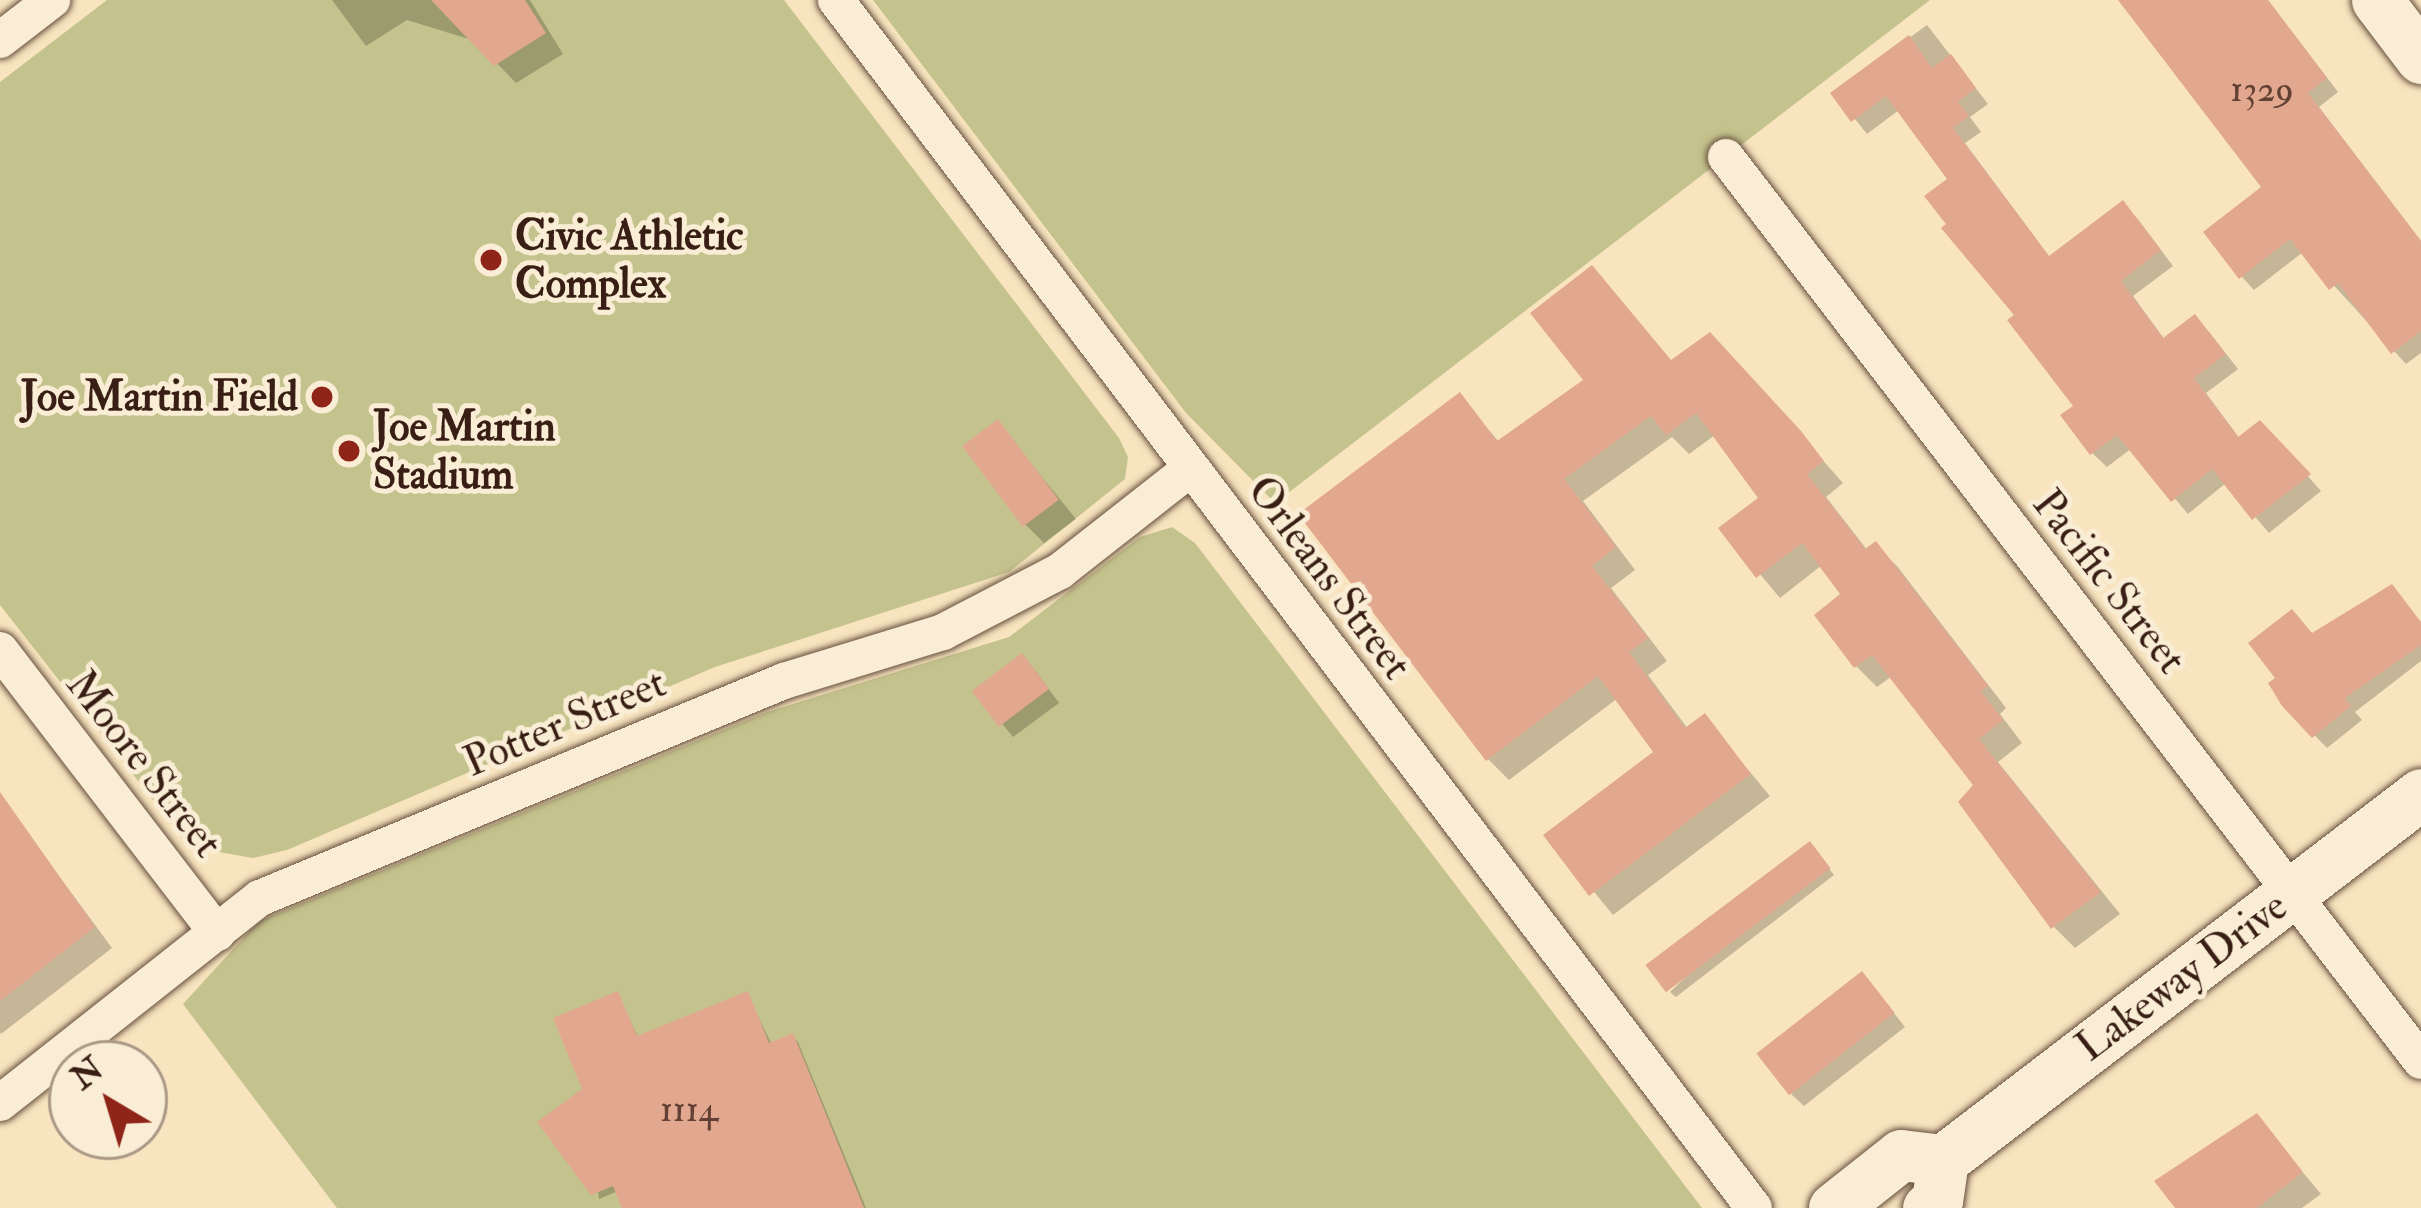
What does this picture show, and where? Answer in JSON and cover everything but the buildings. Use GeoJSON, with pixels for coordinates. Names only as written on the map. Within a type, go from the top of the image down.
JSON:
{"type":"FeatureCollection","features":[{"type":"Feature","properties":{"kind":"main road"},"geometry":{"type":"LineString","coordinates":[[2377,0],[2421,58]]}},
{"type":"Feature","properties":{"kind":"main road","name":"Lakeway Drive"},"geometry":{"type":"LineString","coordinates":[[1834,1208],[1901,1155],[1935,1184],[2291,893],[2421,794]]}},
{"type":"Feature","properties":{"kind":"street"},"geometry":{"type":"LineString","coordinates":[[0,40],[52,0]]}},
{"type":"Feature","properties":{"kind":"street","name":"Orleans Street"},"geometry":{"type":"LineString","coordinates":[[836,0],[1754,1208]]}},
{"type":"Feature","properties":{"kind":"street","name":"Pacific Street"},"geometry":{"type":"LineString","coordinates":[[1726,158],[2421,1061]]}},
{"type":"Feature","properties":{"kind":"street","name":"Potter Street"},"geometry":{"type":"LineString","coordinates":[[0,1103],[218,933],[282,889],[784,681],[943,632],[1060,571],[1189,470]]}},
{"type":"Feature","properties":{"kind":"street","name":"Moore Street"},"geometry":{"type":"LineString","coordinates":[[0,650],[218,933]]}},
{"type":"Feature","properties":{"kind":"shaded area","name":"Civic Athletic Complex"},"geometry":{"type":"Polygon","coordinates":[[[107,0],[784,0],[1119,438],[1128,457],[1125,479],[1009,572],[715,667],[287,850],[253,858],[190,847],[0,605],[0,82],[107,0]]]}},
{"type":"Feature","properties":{"kind":"shaded area"},"geometry":{"type":"Polygon","coordinates":[[[873,0],[1930,0],[1275,503],[1186,413],[873,0]]]}},
{"type":"Feature","properties":{"kind":"shaded area"},"geometry":{"type":"Polygon","coordinates":[[[1172,527],[1195,543],[1702,1208],[337,1208],[183,1004],[259,921],[767,712],[1009,637],[1140,537],[1172,527]]]}},
{"type":"Feature","properties":{"kind":"place","name":"Civic Athletic Complex"},"geometry":{"type":"Point","coordinates":[491,260]}},
{"type":"Feature","properties":{"kind":"place","name":"Joe Martin Field"},"geometry":{"type":"Point","coordinates":[322,397]}},
{"type":"Feature","properties":{"kind":"place","name":"Joe Martin Stadium"},"geometry":{"type":"Point","coordinates":[349,451]}}]}
